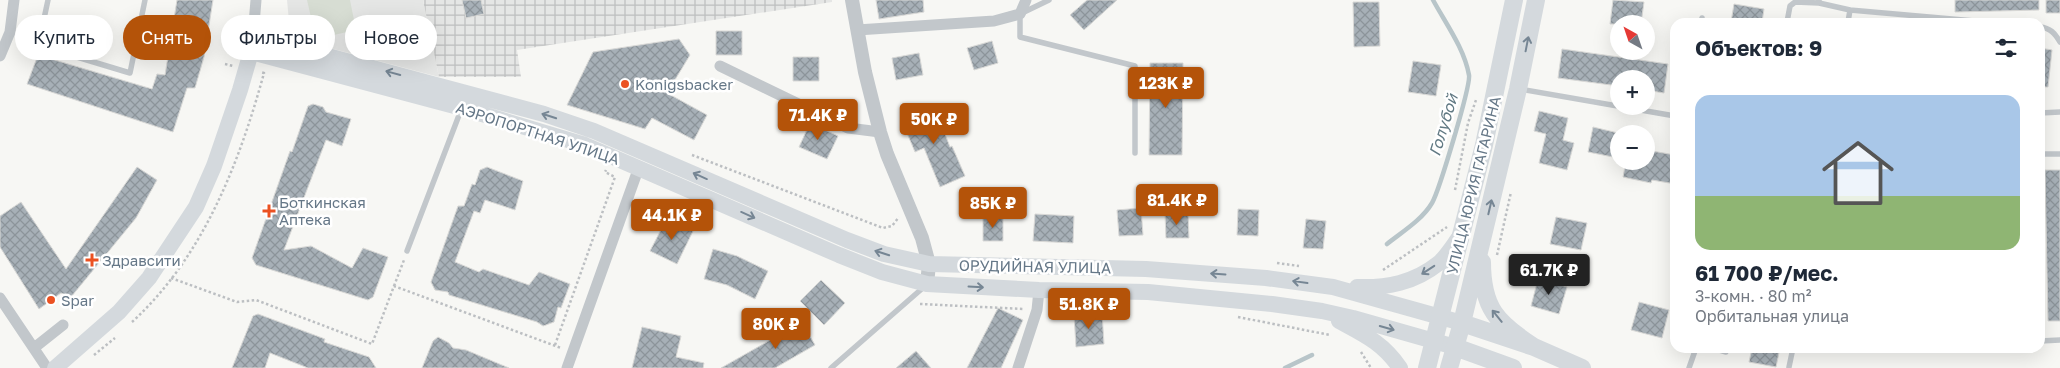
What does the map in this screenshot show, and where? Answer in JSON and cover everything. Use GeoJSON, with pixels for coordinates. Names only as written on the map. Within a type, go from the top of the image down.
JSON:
{"type":"FeatureCollection","features":[{"type":"Feature","properties":{"kind":"main road","name":"УЛИЦА ЮРИЯ ГАГАРИНА"},"geometry":{"type":"LineString","coordinates":[[1427,368],[1440,316],[1454,231],[1486,136],[1514,0]]}},
{"type":"Feature","properties":{"kind":"main road","name":"УЛИЦА ЮРИЯ ГАГАРИНА"},"geometry":{"type":"LineString","coordinates":[[1449,368],[1456,348],[1518,89],[1536,0]]}},
{"type":"Feature","properties":{"kind":"main road"},"geometry":{"type":"LineString","coordinates":[[55,368],[119,312],[149,278],[196,207],[230,122],[247,60]]}},
{"type":"Feature","properties":{"kind":"main road","name":"АЭРОПОРТНАЯ УЛИЦА"},"geometry":{"type":"LineString","coordinates":[[304,60],[550,134],[639,167],[839,255],[882,272],[927,284]]}},
{"type":"Feature","properties":{"kind":"main road","name":"АЭРОПОРТНАЯ УЛИЦА"},"geometry":{"type":"LineString","coordinates":[[319,60],[544,114],[594,131],[847,240],[891,256],[929,264]]}},
{"type":"Feature","properties":{"kind":"main road"},"geometry":{"type":"LineString","coordinates":[[1333,287],[1382,288],[1416,278],[1440,262],[1454,231]]}},
{"type":"Feature","properties":{"kind":"main road"},"geometry":{"type":"LineString","coordinates":[[1482,239],[1482,279],[1486,298],[1494,314],[1506,326],[1534,347]]}},
{"type":"Feature","properties":{"kind":"main road","name":"ОРУДИЙНАЯ УЛИЦА"},"geometry":{"type":"LineString","coordinates":[[929,264],[1146,269],[1266,278],[1333,287],[1462,323]]}},
{"type":"Feature","properties":{"kind":"main road","name":"ОРУДИЙНАЯ УЛИЦА"},"geometry":{"type":"LineString","coordinates":[[927,284],[1039,290],[1148,292],[1322,311],[1353,318],[1456,348]]}},
{"type":"Feature","properties":{"kind":"main road"},"geometry":{"type":"LineString","coordinates":[[1322,311],[1375,340],[1388,352],[1400,368]]}},
{"type":"Feature","properties":{"kind":"main road"},"geometry":{"type":"LineString","coordinates":[[1462,323],[1534,347],[1582,368]]}},
{"type":"Feature","properties":{"kind":"main road"},"geometry":{"type":"LineString","coordinates":[[1456,348],[1513,368]]}},
{"type":"Feature","properties":{"kind":"street"},"geometry":{"type":"LineString","coordinates":[[0,56],[10,32],[14,0]]}},
{"type":"Feature","properties":{"kind":"street"},"geometry":{"type":"LineString","coordinates":[[255,15],[256,0]]}},
{"type":"Feature","properties":{"kind":"street"},"geometry":{"type":"LineString","coordinates":[[852,0],[865,72],[880,132],[887,154],[922,238],[929,264],[927,284]]}},
{"type":"Feature","properties":{"kind":"street"},"geometry":{"type":"LineString","coordinates":[[857,30],[994,21],[1020,14],[1026,0]]}},
{"type":"Feature","properties":{"kind":"street"},"geometry":{"type":"LineString","coordinates":[[720,66],[848,128],[880,132]]}},
{"type":"Feature","properties":{"kind":"street"},"geometry":{"type":"LineString","coordinates":[[567,368],[639,167]]}},
{"type":"Feature","properties":{"kind":"street"},"geometry":{"type":"LineString","coordinates":[[1018,368],[1037,310],[1039,290]]}},
{"type":"Feature","properties":{"kind":"street"},"geometry":{"type":"LineString","coordinates":[[0,298],[47,368]]}},
{"type":"Feature","properties":{"kind":"street"},"geometry":{"type":"LineString","coordinates":[[34,348],[63,325]]}},
{"type":"Feature","properties":{"kind":"lane"},"geometry":{"type":"LineString","coordinates":[[48,0],[42,28],[45,39],[57,51],[130,73],[145,0]]}},
{"type":"Feature","properties":{"kind":"lane"},"geometry":{"type":"LineString","coordinates":[[1049,0],[1020,14],[1020,37],[1135,66],[1135,153]]}},
{"type":"Feature","properties":{"kind":"lane"},"geometry":{"type":"LineString","coordinates":[[1788,18],[1790,6],[1795,2],[1819,2],[1850,10],[1941,18]]}},
{"type":"Feature","properties":{"kind":"lane"},"geometry":{"type":"LineString","coordinates":[[1849,18],[1850,10]]}},
{"type":"Feature","properties":{"kind":"lane"},"geometry":{"type":"LineString","coordinates":[[2045,28],[2056,34],[2060,42]]}},
{"type":"Feature","properties":{"kind":"lane"},"geometry":{"type":"LineString","coordinates":[[1518,89],[1670,115]]}},
{"type":"Feature","properties":{"kind":"lane"},"geometry":{"type":"LineString","coordinates":[[407,251],[462,108]]}},
{"type":"Feature","properties":{"kind":"lane"},"geometry":{"type":"LineString","coordinates":[[2045,113],[2060,112]]}},
{"type":"Feature","properties":{"kind":"lane"},"geometry":{"type":"LineString","coordinates":[[2045,154],[2060,154]]}},
{"type":"Feature","properties":{"kind":"lane"},"geometry":{"type":"LineString","coordinates":[[832,368],[927,284]]}},
{"type":"Feature","properties":{"kind":"lane"},"geometry":{"type":"LineString","coordinates":[[2045,341],[2060,340]]}},
{"type":"Feature","properties":{"kind":"lane"},"geometry":{"type":"LineString","coordinates":[[1689,368],[1694,353]]}},
{"type":"Feature","properties":{"kind":"lane"},"geometry":{"type":"LineString","coordinates":[[1789,367],[1791,353]]}},
{"type":"Feature","properties":{"kind":"path"},"geometry":{"type":"LineString","coordinates":[[1453,198],[1468,123],[1477,98]]}},
{"type":"Feature","properties":{"kind":"path"},"geometry":{"type":"LineString","coordinates":[[555,345],[615,177],[605,172],[611,156]]}},
{"type":"Feature","properties":{"kind":"path"},"geometry":{"type":"LineString","coordinates":[[1496,262],[1512,186]]}},
{"type":"Feature","properties":{"kind":"path"},"geometry":{"type":"LineString","coordinates":[[1402,258],[1454,231]]}},
{"type":"Feature","properties":{"kind":"path"},"geometry":{"type":"LineString","coordinates":[[171,278],[237,302],[256,300],[372,344],[407,251]]}},
{"type":"Feature","properties":{"kind":"path"},"geometry":{"type":"LineString","coordinates":[[394,286],[573,352]]}},
{"type":"Feature","properties":{"kind":"path"},"geometry":{"type":"LineString","coordinates":[[1233,316],[1334,335]]}},
{"type":"Feature","properties":{"kind":"path"},"geometry":{"type":"LineString","coordinates":[[1357,346],[1371,368]]}},
{"type":"Feature","properties":{"kind":"shaded area"},"geometry":{"type":"Polygon","coordinates":[[[287,0],[423,0],[426,15],[345,15],[345,52],[335,49],[335,15],[288,15],[287,0]]]}},
{"type":"Feature","properties":{"kind":"shaded area"},"geometry":{"type":"Polygon","coordinates":[[[307,0],[350,0],[353,15],[345,15],[345,32],[335,35],[335,15],[310,15],[307,0]]]}},
{"type":"Feature","properties":{"kind":"shaded area"},"geometry":{"type":"Polygon","coordinates":[[[423,0],[832,0],[832,2],[517,50],[521,77],[439,77],[435,60],[437,60],[437,15],[426,15],[423,0]]]}},
{"type":"Feature","properties":{"kind":"shaded area"},"geometry":{"type":"Polygon","coordinates":[[[375,60],[435,60],[439,77],[375,60]]]}},
{"type":"Feature","properties":{"kind":"building"},"geometry":{"type":"Polygon","coordinates":[[[177,0],[213,0],[211,15],[175,15],[177,0]]]}},
{"type":"Feature","properties":{"kind":"building"},"geometry":{"type":"Polygon","coordinates":[[[462,0],[481,0],[484,14],[466,18],[462,0]]]}},
{"type":"Feature","properties":{"kind":"building"},"geometry":{"type":"Polygon","coordinates":[[[876,0],[923,0],[924,12],[879,19],[876,0]]]}},
{"type":"Feature","properties":{"kind":"building"},"geometry":{"type":"Polygon","coordinates":[[[1087,0],[1117,0],[1084,30],[1070,15],[1087,0]]]}},
{"type":"Feature","properties":{"kind":"building"},"geometry":{"type":"Polygon","coordinates":[[[1613,0],[1644,2],[1642,15],[1611,15],[1613,0]]]}},
{"type":"Feature","properties":{"kind":"building"},"geometry":{"type":"Polygon","coordinates":[[[1955,0],[2039,0],[2039,10],[1955,12],[1955,0]]]}},
{"type":"Feature","properties":{"kind":"building"},"geometry":{"type":"Polygon","coordinates":[[[2046,0],[2060,0],[2060,13],[2046,13],[2046,0]]]}},
{"type":"Feature","properties":{"kind":"building"},"geometry":{"type":"Polygon","coordinates":[[[1353,2],[1379,2],[1380,46],[1354,47],[1353,2]]]}},
{"type":"Feature","properties":{"kind":"building"},"geometry":{"type":"Polygon","coordinates":[[[1734,4],[1764,9],[1763,18],[1732,18],[1734,4]]]}},
{"type":"Feature","properties":{"kind":"building"},"geometry":{"type":"Polygon","coordinates":[[[716,31],[742,31],[742,55],[716,55],[716,31]]]}},
{"type":"Feature","properties":{"kind":"building"},"geometry":{"type":"Polygon","coordinates":[[[679,39],[690,55],[667,93],[707,115],[694,140],[652,118],[645,129],[567,105],[593,52],[679,39]]]}},
{"type":"Feature","properties":{"kind":"building"},"geometry":{"type":"Polygon","coordinates":[[[992,41],[998,63],[974,70],[967,48],[992,41]]]}},
{"type":"Feature","properties":{"kind":"building"},"geometry":{"type":"Polygon","coordinates":[[[1562,49],[1610,56],[1610,60],[1640,60],[1668,64],[1664,93],[1655,92],[1655,70],[1610,70],[1610,85],[1558,78],[1562,49]]]}},
{"type":"Feature","properties":{"kind":"building"},"geometry":{"type":"Polygon","coordinates":[[[2045,49],[2052,50],[2048,87],[2045,87],[2045,49]]]}},
{"type":"Feature","properties":{"kind":"building"},"geometry":{"type":"Polygon","coordinates":[[[919,53],[923,75],[896,80],[892,58],[919,53]]]}},
{"type":"Feature","properties":{"kind":"building"},"geometry":{"type":"Polygon","coordinates":[[[793,57],[819,57],[819,81],[793,81],[793,57]]]}},
{"type":"Feature","properties":{"kind":"building"},"geometry":{"type":"Polygon","coordinates":[[[36,60],[55,60],[152,89],[157,74],[165,75],[167,60],[203,60],[195,88],[187,88],[173,132],[27,84],[36,60]]]}},
{"type":"Feature","properties":{"kind":"building"},"geometry":{"type":"Polygon","coordinates":[[[1413,61],[1441,65],[1436,96],[1408,92],[1413,61]]]}},
{"type":"Feature","properties":{"kind":"building"},"geometry":{"type":"Polygon","coordinates":[[[1150,63],[1183,63],[1182,155],[1149,155],[1150,63]]]}},
{"type":"Feature","properties":{"kind":"building"},"geometry":{"type":"Polygon","coordinates":[[[313,104],[323,107],[326,112],[351,119],[342,146],[326,140],[284,250],[311,246],[352,268],[363,248],[388,257],[373,297],[368,300],[256,265],[252,258],[290,151],[292,152],[308,106],[313,104]]]}},
{"type":"Feature","properties":{"kind":"building"},"geometry":{"type":"Polygon","coordinates":[[[934,106],[950,147],[952,146],[965,176],[940,187],[924,148],[915,152],[901,119],[934,106]]]}},
{"type":"Feature","properties":{"kind":"building"},"geometry":{"type":"Polygon","coordinates":[[[1539,111],[1568,118],[1563,140],[1574,143],[1567,170],[1539,163],[1546,134],[1534,131],[1539,111]]]}},
{"type":"Feature","properties":{"kind":"building"},"geometry":{"type":"Polygon","coordinates":[[[810,123],[838,136],[827,159],[799,147],[810,123]]]}},
{"type":"Feature","properties":{"kind":"building"},"geometry":{"type":"Polygon","coordinates":[[[1593,127],[1610,131],[1610,156],[1588,152],[1593,127]]]}},
{"type":"Feature","properties":{"kind":"building"},"geometry":{"type":"Polygon","coordinates":[[[1655,152],[1670,154],[1670,183],[1652,180],[1651,183],[1623,177],[1624,170],[1655,170],[1655,152]]]}},
{"type":"Feature","properties":{"kind":"building"},"geometry":{"type":"Polygon","coordinates":[[[137,167],[157,180],[136,218],[71,297],[61,293],[39,309],[0,247],[0,216],[21,202],[66,269],[137,167]]]}},
{"type":"Feature","properties":{"kind":"building"},"geometry":{"type":"Polygon","coordinates":[[[487,167],[523,181],[515,210],[485,200],[480,213],[474,211],[455,262],[479,272],[483,269],[529,285],[539,272],[570,284],[561,308],[558,307],[554,322],[543,326],[537,322],[449,295],[448,292],[435,290],[431,282],[458,206],[464,206],[472,184],[475,185],[480,170],[487,167]]]}},
{"type":"Feature","properties":{"kind":"building"},"geometry":{"type":"Polygon","coordinates":[[[2045,170],[2060,170],[2060,321],[2048,321],[2045,170]]]}},
{"type":"Feature","properties":{"kind":"building"},"geometry":{"type":"Polygon","coordinates":[[[1141,208],[1143,235],[1119,236],[1117,210],[1141,208]]]}},
{"type":"Feature","properties":{"kind":"building"},"geometry":{"type":"Polygon","coordinates":[[[1238,209],[1259,210],[1258,236],[1237,235],[1238,209]]]}},
{"type":"Feature","properties":{"kind":"building"},"geometry":{"type":"Polygon","coordinates":[[[1188,213],[1189,238],[1166,238],[1165,214],[1188,213]]]}},
{"type":"Feature","properties":{"kind":"building"},"geometry":{"type":"Polygon","coordinates":[[[1035,214],[1074,216],[1073,243],[1033,241],[1035,214]]]}},
{"type":"Feature","properties":{"kind":"building"},"geometry":{"type":"Polygon","coordinates":[[[983,217],[1003,217],[1003,241],[983,241],[983,217]]]}},
{"type":"Feature","properties":{"kind":"building"},"geometry":{"type":"Polygon","coordinates":[[[1556,217],[1587,223],[1581,250],[1550,244],[1556,217]]]}},
{"type":"Feature","properties":{"kind":"building"},"geometry":{"type":"Polygon","coordinates":[[[667,218],[693,231],[677,264],[650,251],[667,218]]]}},
{"type":"Feature","properties":{"kind":"building"},"geometry":{"type":"Polygon","coordinates":[[[1306,219],[1326,221],[1323,249],[1303,248],[1306,219]]]}},
{"type":"Feature","properties":{"kind":"building"},"geometry":{"type":"Polygon","coordinates":[[[713,249],[737,256],[768,271],[755,299],[727,285],[704,279],[713,249]]]}},
{"type":"Feature","properties":{"kind":"building"},"geometry":{"type":"Polygon","coordinates":[[[1538,279],[1567,287],[1559,314],[1531,306],[1538,279]]]}},
{"type":"Feature","properties":{"kind":"building"},"geometry":{"type":"Polygon","coordinates":[[[821,280],[845,303],[824,325],[800,301],[821,280]]]}},
{"type":"Feature","properties":{"kind":"building"},"geometry":{"type":"Polygon","coordinates":[[[1639,302],[1669,310],[1662,338],[1631,330],[1639,302]]]}},
{"type":"Feature","properties":{"kind":"building"},"geometry":{"type":"Polygon","coordinates":[[[998,308],[1023,320],[1001,368],[967,368],[998,308]]]}},
{"type":"Feature","properties":{"kind":"building"},"geometry":{"type":"Polygon","coordinates":[[[1102,312],[1104,344],[1076,347],[1074,315],[1102,312]]]}},
{"type":"Feature","properties":{"kind":"building"},"geometry":{"type":"Polygon","coordinates":[[[258,314],[325,339],[324,342],[369,357],[376,368],[308,368],[270,353],[265,368],[232,368],[253,316],[258,314]]]}},
{"type":"Feature","properties":{"kind":"building"},"geometry":{"type":"Polygon","coordinates":[[[802,322],[815,345],[775,368],[721,368],[802,322]]]}},
{"type":"Feature","properties":{"kind":"building"},"geometry":{"type":"Polygon","coordinates":[[[642,327],[681,336],[676,357],[704,363],[703,368],[632,368],[642,327]]]}},
{"type":"Feature","properties":{"kind":"building"},"geometry":{"type":"Polygon","coordinates":[[[438,337],[449,343],[453,348],[466,350],[509,368],[422,368],[433,341],[438,337]]]}},
{"type":"Feature","properties":{"kind":"building"},"geometry":{"type":"Polygon","coordinates":[[[916,351],[931,368],[896,368],[916,351]]]}},
{"type":"Feature","properties":{"kind":"building"},"geometry":{"type":"Polygon","coordinates":[[[1751,353],[1779,353],[1776,367],[1749,362],[1751,353]]]}},
{"type":"Feature","properties":{"kind":"waterway","name":"Голубой"},"geometry":{"type":"LineString","coordinates":[[1387,244],[1417,220],[1432,203],[1454,138],[1468,83],[1469,75],[1463,55],[1433,0]]}},
{"type":"Feature","properties":{"kind":"waterway","name":"Голубой"},"geometry":{"type":"LineString","coordinates":[[1285,368],[1312,355]]}},
{"type":"Feature","properties":{"kind":"place","name":"Konigsbacker"},"geometry":{"type":"Point","coordinates":[625,84]}},
{"type":"Feature","properties":{"kind":"place","name":"Боткинская Аптека"},"geometry":{"type":"Point","coordinates":[269,211]}},
{"type":"Feature","properties":{"kind":"place","name":"Здравсити"},"geometry":{"type":"Point","coordinates":[92,260]}},
{"type":"Feature","properties":{"kind":"place","name":"Spar"},"geometry":{"type":"Point","coordinates":[51,300]}}]}
